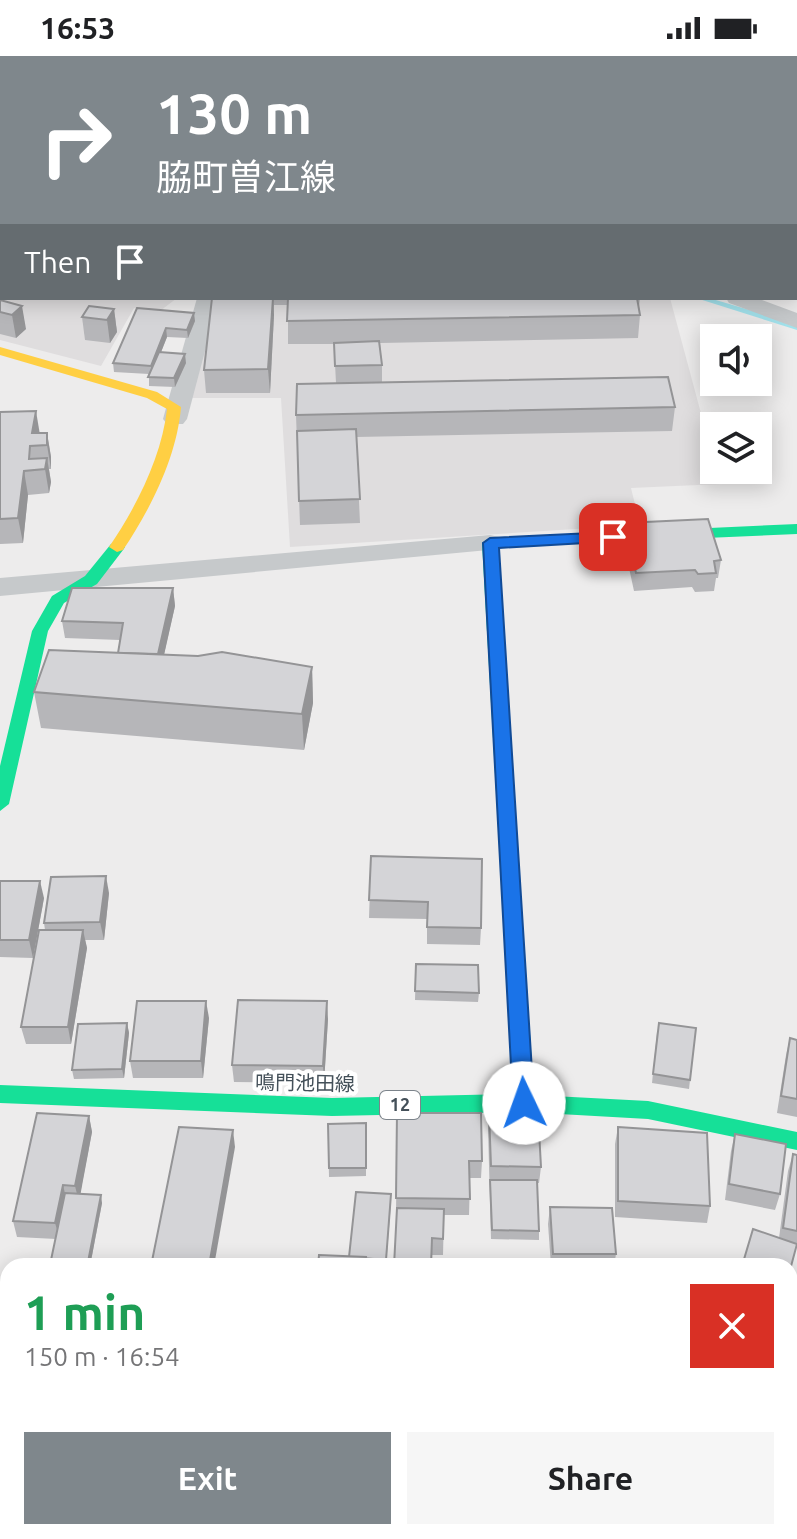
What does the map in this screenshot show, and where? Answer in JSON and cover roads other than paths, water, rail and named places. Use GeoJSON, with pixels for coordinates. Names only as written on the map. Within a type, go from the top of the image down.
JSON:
{"type":"FeatureCollection","features":[{"type":"Feature","properties":{"kind":"main road"},"geometry":{"type":"LineString","coordinates":[[0,351],[152,395],[174,407],[175,419],[154,475],[121,542],[91,580],[58,600],[40,631],[0,804]]}},
{"type":"Feature","properties":{"kind":"main road"},"geometry":{"type":"LineString","coordinates":[[524,1103],[490,543],[797,529]]}},
{"type":"Feature","properties":{"kind":"main road","name":"鳴門池田線"},"geometry":{"type":"LineString","coordinates":[[0,1094],[332,1107],[524,1103],[648,1110],[797,1141]]}},
{"type":"Feature","properties":{"kind":"street"},"geometry":{"type":"LineString","coordinates":[[175,419],[207,300]]}},
{"type":"Feature","properties":{"kind":"street"},"geometry":{"type":"LineString","coordinates":[[742,300],[797,321]]}},
{"type":"Feature","properties":{"kind":"street"},"geometry":{"type":"LineString","coordinates":[[0,587],[490,543]]}},
{"type":"Feature","properties":{"kind":"waterway"},"geometry":{"type":"LineString","coordinates":[[707,300],[797,327]]}}]}
